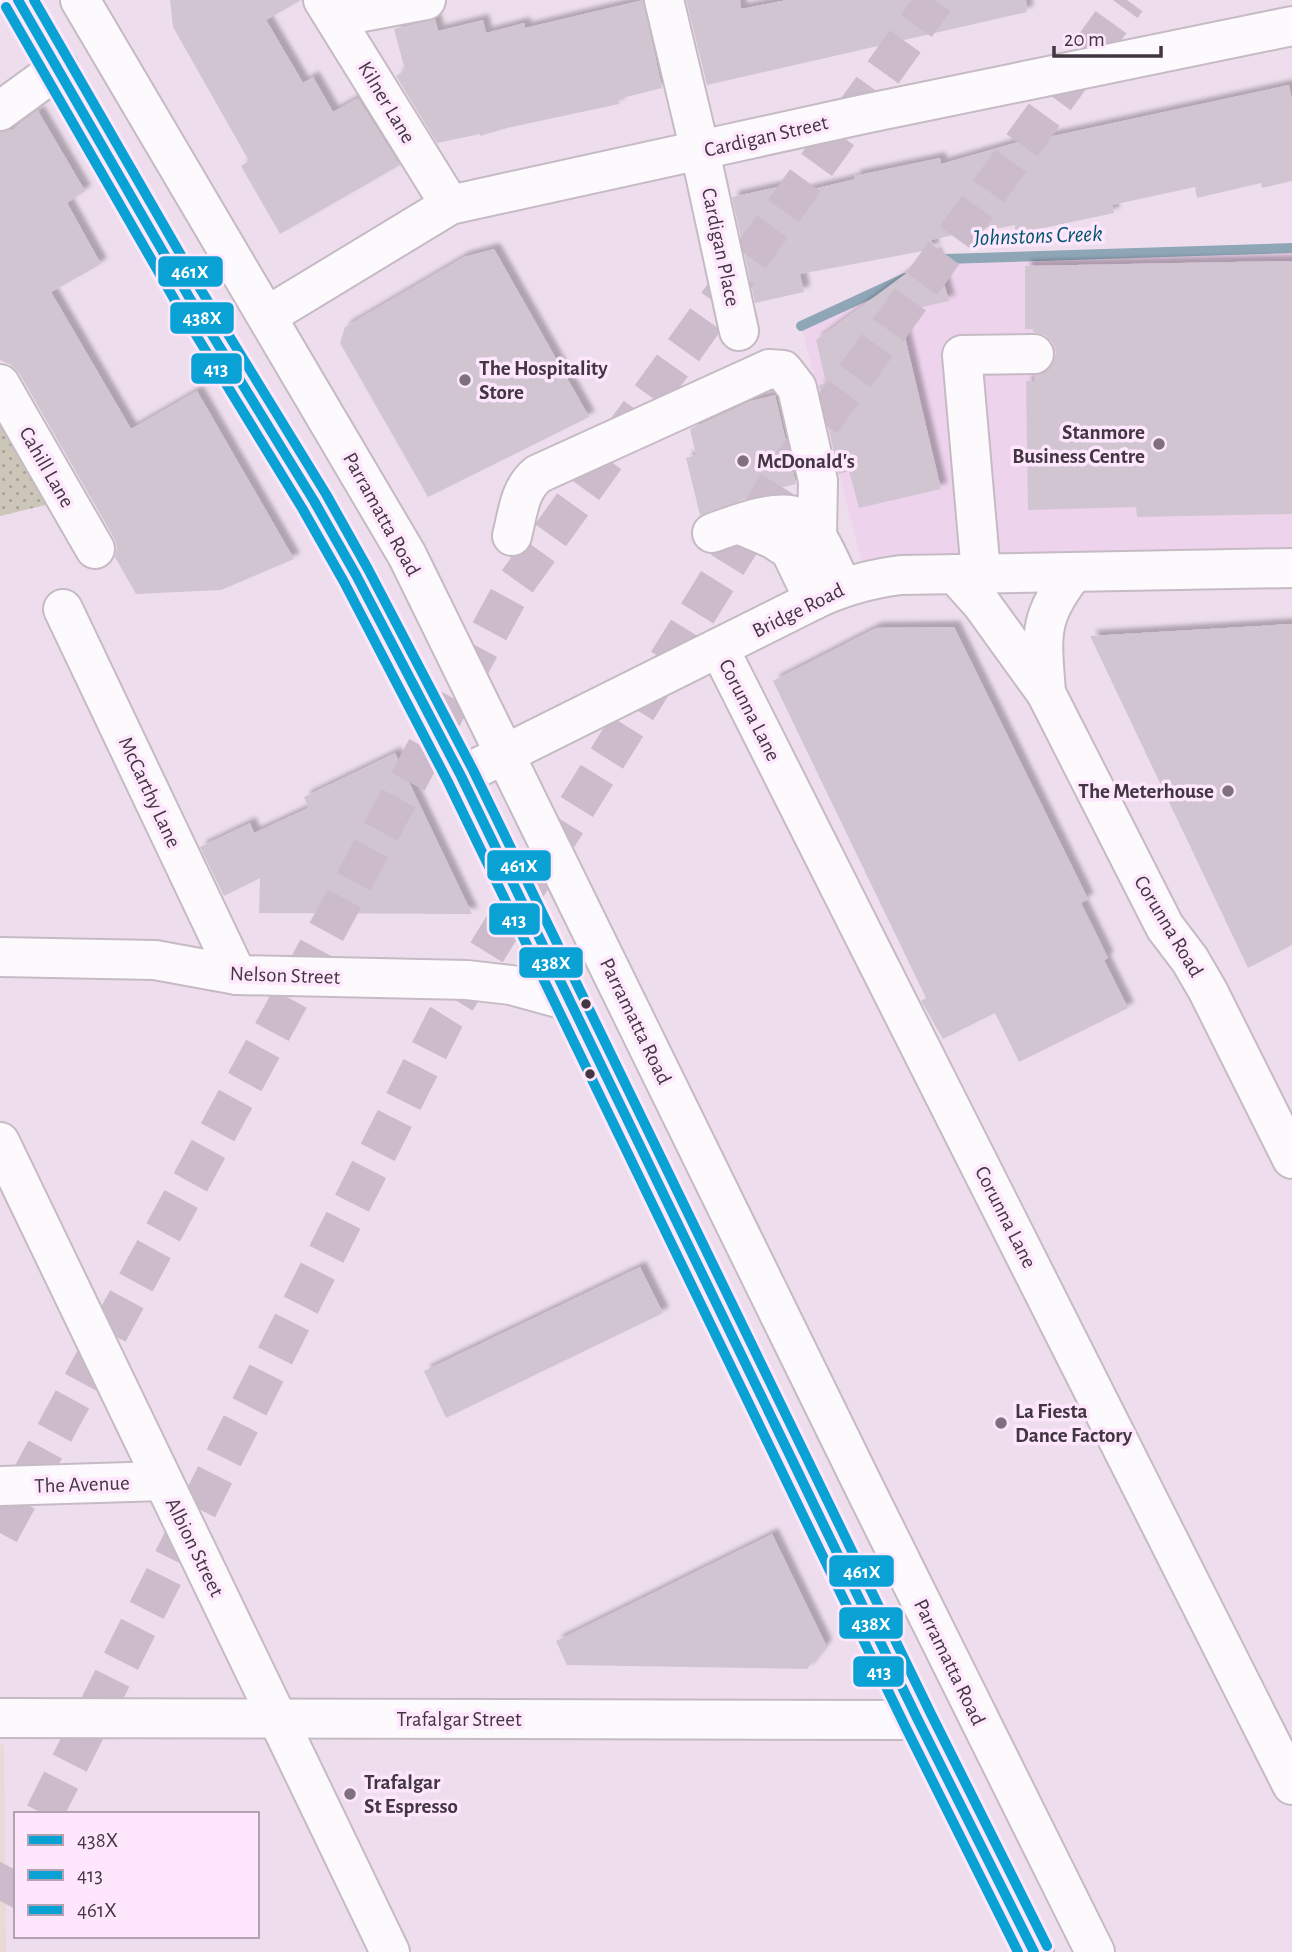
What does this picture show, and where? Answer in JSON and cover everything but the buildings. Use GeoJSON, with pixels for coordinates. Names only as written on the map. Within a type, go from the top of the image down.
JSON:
{"type":"FeatureCollection","features":[{"type":"Feature","properties":{"kind":"main road"},"geometry":{"type":"LineString","coordinates":[[18,0],[189,297],[314,501],[356,575],[461,776],[918,1720],[1034,1952]]}},
{"type":"Feature","properties":{"kind":"main road","name":"Parramatta Road"},"geometry":{"type":"LineString","coordinates":[[80,0],[407,555],[871,1502],[1095,1952]]}},
{"type":"Feature","properties":{"kind":"main road"},"geometry":{"type":"LineString","coordinates":[[329,9],[426,0]]}},
{"type":"Feature","properties":{"kind":"main road","name":"Cardigan Place"},"geometry":{"type":"LineString","coordinates":[[664,0],[739,331]]}},
{"type":"Feature","properties":{"kind":"main road","name":"Kilner Lane"},"geometry":{"type":"LineString","coordinates":[[329,9],[450,205]]}},
{"type":"Feature","properties":{"kind":"main road","name":"Cardigan Street"},"geometry":{"type":"LineString","coordinates":[[267,316],[450,205],[864,114],[1292,26]]}},
{"type":"Feature","properties":{"kind":"main road"},"geometry":{"type":"LineString","coordinates":[[0,111],[58,68]]}},
{"type":"Feature","properties":{"kind":"main road"},"geometry":{"type":"LineString","coordinates":[[968,573],[962,355],[1034,354]]}},
{"type":"Feature","properties":{"kind":"main road"},"geometry":{"type":"LineString","coordinates":[[518,533],[523,493],[529,481],[538,474],[769,369],[783,370],[797,388],[818,481],[817,536],[828,593]]}},
{"type":"Feature","properties":{"kind":"main road","name":"Cahill Lane"},"geometry":{"type":"LineString","coordinates":[[0,384],[95,549]]}},
{"type":"Feature","properties":{"kind":"main road"},"geometry":{"type":"LineString","coordinates":[[817,536],[800,518],[785,515],[725,528],[773,539],[790,550],[828,593]]}},
{"type":"Feature","properties":{"kind":"main road","name":"Bridge Road"},"geometry":{"type":"LineString","coordinates":[[461,776],[828,593],[866,579],[968,573],[1292,568]]}},
{"type":"Feature","properties":{"kind":"main road","name":"Corunna Road"},"geometry":{"type":"LineString","coordinates":[[1046,693],[1043,650],[1045,618],[1056,595],[1074,572]]}},
{"type":"Feature","properties":{"kind":"main road","name":"Corunna Road"},"geometry":{"type":"LineString","coordinates":[[968,573],[981,603],[1046,693],[1149,898],[1208,991],[1292,1159]]}},
{"type":"Feature","properties":{"kind":"main road","name":"McCarthy Lane"},"geometry":{"type":"LineString","coordinates":[[64,609],[237,975]]}},
{"type":"Feature","properties":{"kind":"main road","name":"Corunna Lane"},"geometry":{"type":"LineString","coordinates":[[719,648],[1292,1785]]}},
{"type":"Feature","properties":{"kind":"main road","name":"Nelson Street"},"geometry":{"type":"LineString","coordinates":[[0,957],[155,960],[237,975],[467,979],[511,985],[569,1001]]}},
{"type":"Feature","properties":{"kind":"main road","name":"Albion Street"},"geometry":{"type":"LineString","coordinates":[[0,1142],[390,1952]]}},
{"type":"Feature","properties":{"kind":"main road","name":"The Avenue"},"geometry":{"type":"LineString","coordinates":[[0,1486],[163,1482]]}},
{"type":"Feature","properties":{"kind":"main road","name":"Trafalgar Street"},"geometry":{"type":"LineString","coordinates":[[0,1718],[918,1720]]}},
{"type":"Feature","properties":{"kind":"shaded area"},"geometry":{"type":"Polygon","coordinates":[[[1292,248],[1292,568],[866,579],[801,326],[945,259],[1292,248]]]}},
{"type":"Feature","properties":{"kind":"shaded area"},"geometry":{"type":"Polygon","coordinates":[[[0,398],[58,502],[0,516],[0,398]]]}},
{"type":"Feature","properties":{"kind":"shaded area"},"geometry":{"type":"Polygon","coordinates":[[[4,1744],[6,1952],[0,1952],[0,1745],[4,1744]]]}},
{"type":"Feature","properties":{"kind":"waterway","name":"Johnstons Creek"},"geometry":{"type":"LineString","coordinates":[[926,268],[945,259],[1292,248]]}},
{"type":"Feature","properties":{"kind":"waterway","name":"Johnstons Creek"},"geometry":{"type":"LineString","coordinates":[[801,326],[905,278]]}},
{"type":"Feature","properties":{"kind":"tunnel"},"geometry":{"type":"LineString","coordinates":[[0,1533],[514,586],[935,0]]}},
{"type":"Feature","properties":{"kind":"tunnel"},"geometry":{"type":"LineString","coordinates":[[45,1812],[445,1019],[782,477],[1127,0]]}},
{"type":"Feature","properties":{"kind":"tunnel"},"geometry":{"type":"LineString","coordinates":[[0,1901],[14,1874]]}},
{"type":"Feature","properties":{"kind":"transit line","name":"438X"},"geometry":{"type":"LineString","coordinates":[[18,0],[189,297],[314,501],[356,575],[461,776],[918,1720],[1034,1952]]}},
{"type":"Feature","properties":{"kind":"transit line","name":"461X"},"geometry":{"type":"LineString","coordinates":[[34,0],[201,290],[326,494],[473,770],[931,1714],[1047,1946]]}},
{"type":"Feature","properties":{"kind":"transit line","name":"413"},"geometry":{"type":"LineString","coordinates":[[6,7],[177,304],[302,508],[344,582],[448,782],[905,1726],[1018,1952]]}},
{"type":"Feature","properties":{"kind":"place","name":"The Hospitality Store"},"geometry":{"type":"Point","coordinates":[465,380]}},
{"type":"Feature","properties":{"kind":"place","name":"Stanmore Business Centre"},"geometry":{"type":"Point","coordinates":[1159,444]}},
{"type":"Feature","properties":{"kind":"place","name":"McDonald's"},"geometry":{"type":"Point","coordinates":[743,461]}},
{"type":"Feature","properties":{"kind":"place","name":"The Meterhouse"},"geometry":{"type":"Point","coordinates":[1228,791]}},
{"type":"Feature","properties":{"kind":"place","name":"La Fiesta Dance Factory"},"geometry":{"type":"Point","coordinates":[1001,1423]}},
{"type":"Feature","properties":{"kind":"place","name":"Trafalgar St Espresso"},"geometry":{"type":"Point","coordinates":[350,1794]}}]}
